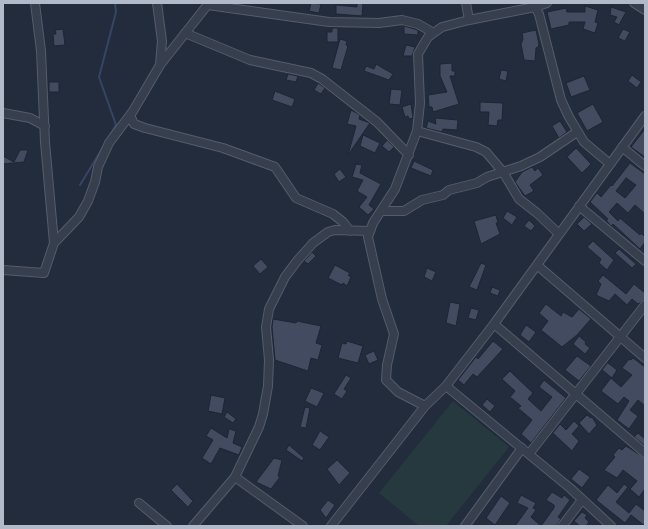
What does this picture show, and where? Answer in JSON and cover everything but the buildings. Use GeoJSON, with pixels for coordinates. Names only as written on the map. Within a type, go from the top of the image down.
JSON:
{"type":"FeatureCollection","features":[{"type":"Feature","properties":{"kind":"street"},"geometry":{"type":"LineString","coordinates":[[3,270],[44,273],[54,243],[44,126],[41,51],[35,3]]}},
{"type":"Feature","properties":{"kind":"street"},"geometry":{"type":"LineString","coordinates":[[158,3],[162,41],[160,65]]}},
{"type":"Feature","properties":{"kind":"street"},"geometry":{"type":"LineString","coordinates":[[466,3],[468,20]]}},
{"type":"Feature","properties":{"kind":"street"},"geometry":{"type":"LineString","coordinates":[[425,406],[398,392],[386,380],[387,365],[394,334],[382,300],[368,237],[381,211],[395,189],[417,131],[420,103],[418,54],[422,44],[432,32],[442,27],[468,20],[535,8],[547,3]]}},
{"type":"Feature","properties":{"kind":"street"},"geometry":{"type":"LineString","coordinates":[[634,3],[645,10]]}},
{"type":"Feature","properties":{"kind":"street"},"geometry":{"type":"LineString","coordinates":[[54,243],[78,217],[88,201],[102,157],[109,144],[130,115],[160,65],[209,4],[329,22],[379,22],[402,20],[418,24],[432,32]]}},
{"type":"Feature","properties":{"kind":"street"},"geometry":{"type":"LineString","coordinates":[[535,8],[539,14],[561,100],[577,132],[584,142],[610,164]]}},
{"type":"Feature","properties":{"kind":"street"},"geometry":{"type":"LineString","coordinates":[[185,33],[250,60],[311,73],[322,79],[377,122],[409,155]]}},
{"type":"Feature","properties":{"kind":"street"},"geometry":{"type":"LineString","coordinates":[[3,114],[30,118],[44,126]]}},
{"type":"Feature","properties":{"kind":"street"},"geometry":{"type":"LineString","coordinates":[[130,115],[134,124],[145,128],[223,148],[275,167],[296,198],[333,214],[343,222],[350,231]]}},
{"type":"Feature","properties":{"kind":"street"},"geometry":{"type":"LineString","coordinates":[[331,526],[425,406],[446,386],[494,324],[537,265],[558,233],[645,116]]}},
{"type":"Feature","properties":{"kind":"street"},"geometry":{"type":"LineString","coordinates":[[417,131],[476,147],[486,152],[503,172],[519,200],[537,213],[558,233]]}},
{"type":"Feature","properties":{"kind":"street"},"geometry":{"type":"LineString","coordinates":[[381,211],[404,211],[422,200],[443,195],[449,190],[477,183],[540,157],[577,132]]}},
{"type":"Feature","properties":{"kind":"street"},"geometry":{"type":"LineString","coordinates":[[622,147],[645,166]]}},
{"type":"Feature","properties":{"kind":"street"},"geometry":{"type":"LineString","coordinates":[[579,206],[645,261]]}},
{"type":"Feature","properties":{"kind":"street"},"geometry":{"type":"LineString","coordinates":[[194,526],[235,477],[263,414],[268,386],[269,360],[266,327],[270,309],[285,277],[313,243],[328,232],[335,230],[370,231]]}},
{"type":"Feature","properties":{"kind":"street"},"geometry":{"type":"LineString","coordinates":[[537,265],[645,358]]}},
{"type":"Feature","properties":{"kind":"street"},"geometry":{"type":"LineString","coordinates":[[529,454],[645,305]]}},
{"type":"Feature","properties":{"kind":"street"},"geometry":{"type":"LineString","coordinates":[[494,324],[645,453]]}},
{"type":"Feature","properties":{"kind":"street"},"geometry":{"type":"LineString","coordinates":[[446,386],[522,448],[611,526]]}},
{"type":"Feature","properties":{"kind":"street"},"geometry":{"type":"LineString","coordinates":[[465,526],[522,448]]}},
{"type":"Feature","properties":{"kind":"street"},"geometry":{"type":"LineString","coordinates":[[235,477],[303,526]]}},
{"type":"Feature","properties":{"kind":"street"},"geometry":{"type":"LineString","coordinates":[[562,526],[582,500]]}},
{"type":"Feature","properties":{"kind":"street"},"geometry":{"type":"LineString","coordinates":[[139,503],[167,526]]}},
{"type":"Feature","properties":{"kind":"green space"},"geometry":{"type":"Polygon","coordinates":[[[453,401],[509,447],[446,526],[419,526],[379,493],[453,401]]]}},
{"type":"Feature","properties":{"kind":"waterway"},"geometry":{"type":"LineString","coordinates":[[110,135],[116,125],[99,77],[116,12],[115,3]]}},
{"type":"Feature","properties":{"kind":"waterway"},"geometry":{"type":"LineString","coordinates":[[80,185],[103,147]]}}]}
